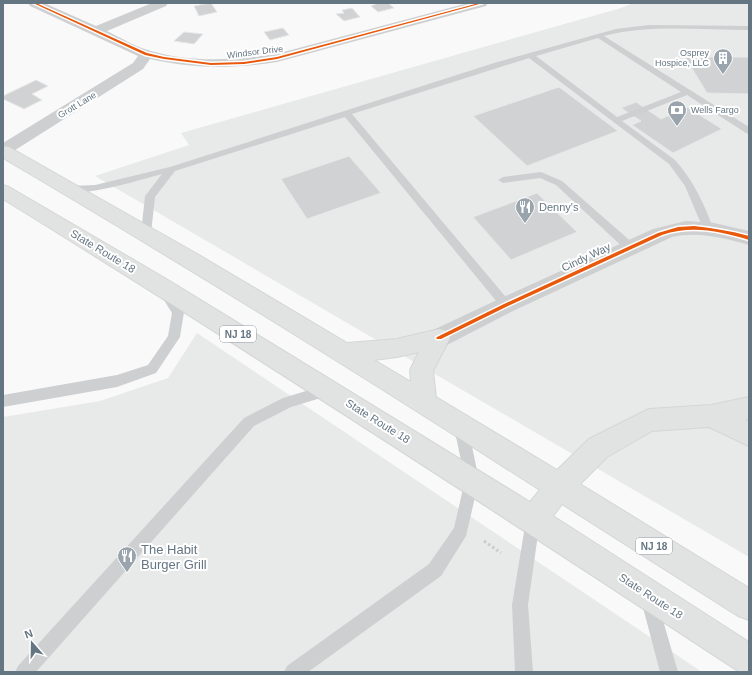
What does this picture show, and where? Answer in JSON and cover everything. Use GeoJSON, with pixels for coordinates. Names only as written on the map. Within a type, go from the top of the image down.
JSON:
{"type":"FeatureCollection","features":[{"type":"Feature","properties":{"kind":"highway","name":"NJ 18"},"geometry":{"type":"LineString","coordinates":[[3,150],[146,233],[749,605]]}},
{"type":"Feature","properties":{"kind":"highway","name":"State Route 18"},"geometry":{"type":"LineString","coordinates":[[3,191],[161,286],[329,390],[472,480],[749,660]]}},
{"type":"Feature","properties":{"kind":"highway"},"geometry":{"type":"LineString","coordinates":[[342,353],[397,348],[438,338]]}},
{"type":"Feature","properties":{"kind":"highway"},"geometry":{"type":"LineString","coordinates":[[425,404],[421,370],[438,338]]}},
{"type":"Feature","properties":{"kind":"highway"},"geometry":{"type":"LineString","coordinates":[[533,520],[559,487],[598,448],[649,420],[711,416],[749,408]]}},
{"type":"Feature","properties":{"kind":"highway"},"geometry":{"type":"LineString","coordinates":[[711,416],[749,434]]}},
{"type":"Feature","properties":{"kind":"street","name":"Windsor Drive"},"geometry":{"type":"LineString","coordinates":[[34,3],[146,54],[194,63],[227,64],[261,61],[290,55],[474,4]]}},
{"type":"Feature","properties":{"kind":"street"},"geometry":{"type":"LineString","coordinates":[[96,31],[162,3]]}},
{"type":"Feature","properties":{"kind":"street","name":"Grott Lane"},"geometry":{"type":"LineString","coordinates":[[3,150],[138,66],[146,54]]}},
{"type":"Feature","properties":{"kind":"street","name":"Cindy Way"},"geometry":{"type":"LineString","coordinates":[[438,338],[660,234],[680,228],[719,230],[749,238]]}},
{"type":"Feature","properties":{"kind":"lane"},"geometry":{"type":"LineString","coordinates":[[72,190],[95,188],[172,169],[618,30],[649,27],[749,28]]}},
{"type":"Feature","properties":{"kind":"lane"},"geometry":{"type":"LineString","coordinates":[[599,36],[749,131]]}},
{"type":"Feature","properties":{"kind":"lane"},"geometry":{"type":"LineString","coordinates":[[531,56],[672,162],[686,178],[697,198],[709,230]]}},
{"type":"Feature","properties":{"kind":"lane"},"geometry":{"type":"LineString","coordinates":[[616,120],[688,92]]}},
{"type":"Feature","properties":{"kind":"lane"},"geometry":{"type":"LineString","coordinates":[[347,114],[506,305]]}},
{"type":"Feature","properties":{"kind":"lane"},"geometry":{"type":"LineString","coordinates":[[146,233],[150,196],[172,169]]}},
{"type":"Feature","properties":{"kind":"lane"},"geometry":{"type":"LineString","coordinates":[[503,180],[541,174],[559,183],[631,248]]}},
{"type":"Feature","properties":{"kind":"lane"},"geometry":{"type":"LineString","coordinates":[[3,401],[116,381],[152,370],[174,337],[178,312],[161,286]]}},
{"type":"Feature","properties":{"kind":"lane"},"geometry":{"type":"LineString","coordinates":[[24,672],[249,422],[268,410],[306,395],[329,390]]}},
{"type":"Feature","properties":{"kind":"lane"},"geometry":{"type":"LineString","coordinates":[[295,671],[435,570],[461,531],[472,480],[461,426]]}},
{"type":"Feature","properties":{"kind":"lane"},"geometry":{"type":"LineString","coordinates":[[524,672],[520,605],[533,520]]}},
{"type":"Feature","properties":{"kind":"lane"},"geometry":{"type":"LineString","coordinates":[[647,593],[671,669]]}},
{"type":"Feature","properties":{"kind":"path"},"geometry":{"type":"LineString","coordinates":[[484,541],[501,554]]}},
{"type":"Feature","properties":{"kind":"shaded area"},"geometry":{"type":"Polygon","coordinates":[[[633,3],[749,3],[749,557],[95,176],[189,145],[181,133],[621,8],[633,3]]]}},
{"type":"Feature","properties":{"kind":"shaded area"},"geometry":{"type":"Polygon","coordinates":[[[197,333],[702,672],[3,672],[3,417],[100,401],[168,378],[197,333]]]}},
{"type":"Feature","properties":{"kind":"building"},"geometry":{"type":"Polygon","coordinates":[[[211,3],[217,12],[199,16],[194,6],[211,3]]]}},
{"type":"Feature","properties":{"kind":"building"},"geometry":{"type":"Polygon","coordinates":[[[378,3],[388,3],[394,8],[378,12],[371,6],[378,3]]]}},
{"type":"Feature","properties":{"kind":"building"},"geometry":{"type":"Polygon","coordinates":[[[352,8],[360,17],[344,21],[336,14],[344,13],[342,10],[352,8]]]}},
{"type":"Feature","properties":{"kind":"building"},"geometry":{"type":"Polygon","coordinates":[[[283,28],[289,35],[270,40],[264,32],[283,28]]]}},
{"type":"Feature","properties":{"kind":"building"},"geometry":{"type":"Polygon","coordinates":[[[184,32],[203,34],[194,44],[174,41],[184,32]]]}},
{"type":"Feature","properties":{"kind":"building","name":"Osprey Hospice, LLC"},"geometry":{"type":"Polygon","coordinates":[[[685,57],[749,57],[749,94],[707,93],[685,57]]]}},
{"type":"Feature","properties":{"kind":"building"},"geometry":{"type":"Polygon","coordinates":[[[36,80],[48,86],[32,94],[42,100],[24,109],[3,99],[3,96],[36,80]]]}},
{"type":"Feature","properties":{"kind":"building"},"geometry":{"type":"Polygon","coordinates":[[[559,87],[618,131],[527,166],[473,116],[559,87]]]}},
{"type":"Feature","properties":{"kind":"building","name":"Wells Fargo"},"geometry":{"type":"Polygon","coordinates":[[[636,102],[661,119],[687,107],[722,129],[673,153],[632,125],[641,121],[621,108],[636,102]]]}},
{"type":"Feature","properties":{"kind":"building"},"geometry":{"type":"Polygon","coordinates":[[[349,156],[381,193],[307,219],[281,179],[349,156]]]}},
{"type":"Feature","properties":{"kind":"building","name":"Denny's"},"geometry":{"type":"Polygon","coordinates":[[[537,193],[577,232],[511,260],[473,217],[537,193]]]}},
{"type":"Feature","properties":{"kind":"cycle path"},"geometry":{"type":"LineString","coordinates":[[34,3],[146,54],[164,58],[211,64],[244,63],[277,58],[482,3]]}},
{"type":"Feature","properties":{"kind":"cycle path"},"geometry":{"type":"LineString","coordinates":[[439,338],[506,305],[660,234],[678,229],[694,228],[724,232],[749,238]]}},
{"type":"Feature","properties":{"kind":"place","name":"Osprey Hospice, LLC"},"geometry":{"type":"Point","coordinates":[723,75]}},
{"type":"Feature","properties":{"kind":"place","name":"Wells Fargo"},"geometry":{"type":"Point","coordinates":[677,127]}},
{"type":"Feature","properties":{"kind":"place","name":"Denny's"},"geometry":{"type":"Point","coordinates":[525,224]}},
{"type":"Feature","properties":{"kind":"place","name":"The Habit Burger Grill"},"geometry":{"type":"Point","coordinates":[127,573]}}]}
